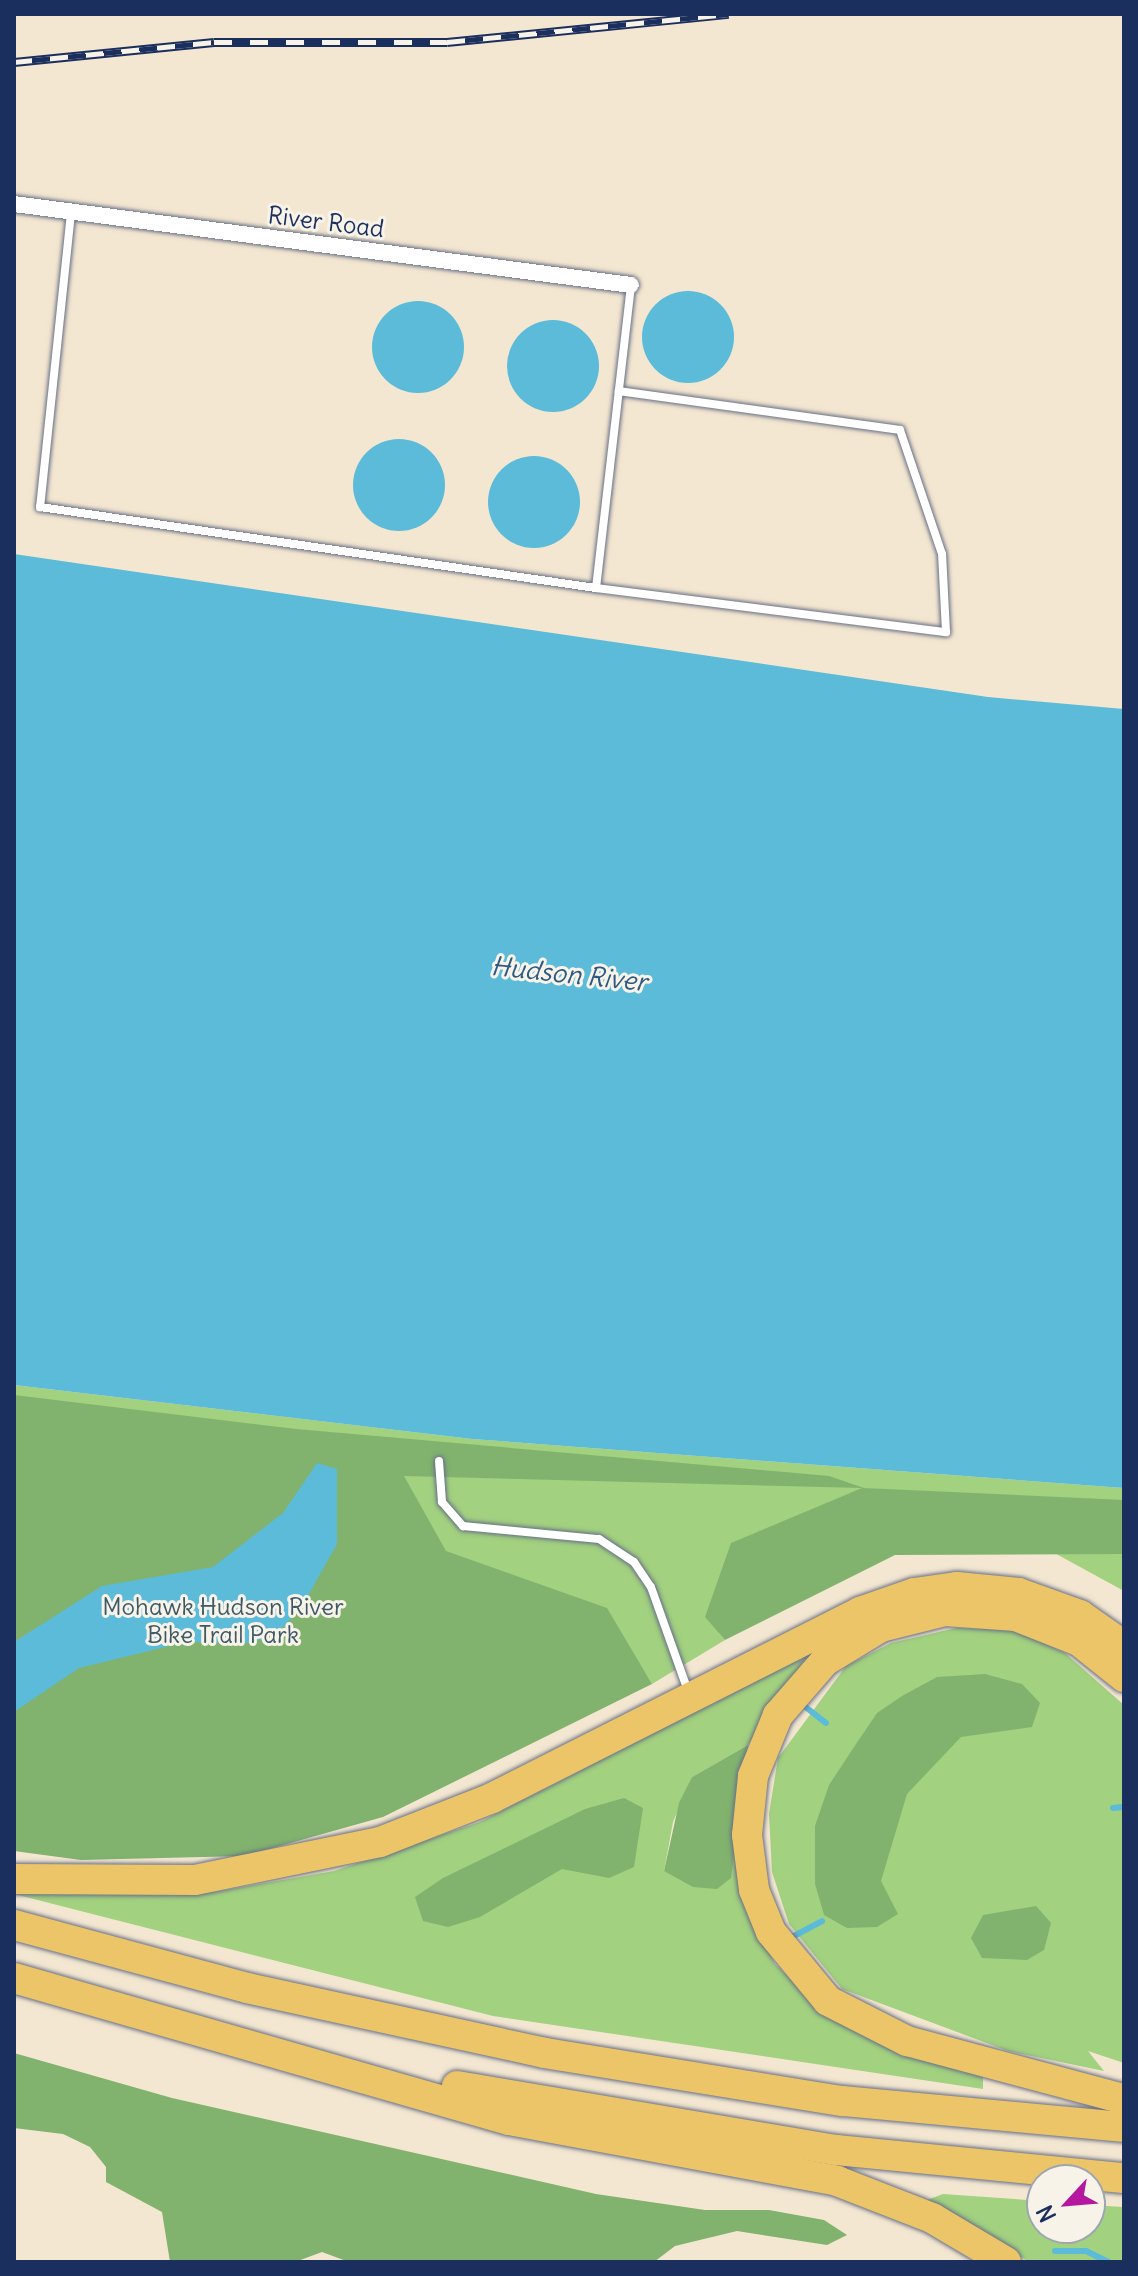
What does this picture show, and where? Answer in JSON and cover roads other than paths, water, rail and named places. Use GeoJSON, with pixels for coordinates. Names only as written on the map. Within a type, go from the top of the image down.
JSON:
{"type":"FeatureCollection","features":[{"type":"Feature","properties":{"kind":"highway"},"geometry":{"type":"LineString","coordinates":[[14,1879],[195,1880],[341,1853],[467,1809],[886,1601],[941,1589],[1034,1597],[1080,1615],[1124,1646]]}},
{"type":"Feature","properties":{"kind":"highway"},"geometry":{"type":"LineString","coordinates":[[1124,1677],[1079,1641],[1016,1616],[945,1611],[881,1627],[825,1661],[778,1715],[753,1776],[747,1846],[758,1905],[778,1946],[841,2010],[907,2041],[1124,2099]]}},
{"type":"Feature","properties":{"kind":"highway"},"geometry":{"type":"LineString","coordinates":[[14,1925],[346,2012],[644,2071],[843,2101],[1124,2127]]}},
{"type":"Feature","properties":{"kind":"highway"},"geometry":{"type":"LineString","coordinates":[[14,1978],[282,2050],[509,2120],[837,2181],[932,2218],[1006,2262]]}},
{"type":"Feature","properties":{"kind":"highway"},"geometry":{"type":"LineString","coordinates":[[282,2050],[737,2137],[1124,2178]]}},
{"type":"Feature","properties":{"kind":"street","name":"River Road"},"geometry":{"type":"LineString","coordinates":[[14,204],[631,285]]}},
{"type":"Feature","properties":{"kind":"lane"},"geometry":{"type":"LineString","coordinates":[[71,213],[40,507],[596,588],[946,632],[942,554],[900,430],[619,391]]}},
{"type":"Feature","properties":{"kind":"lane"},"geometry":{"type":"LineString","coordinates":[[596,588],[631,285]]}},
{"type":"Feature","properties":{"kind":"lane"},"geometry":{"type":"LineString","coordinates":[[439,1461],[442,1502],[463,1526],[599,1539],[634,1562],[651,1587],[691,1698]]}},
{"type":"Feature","properties":{"kind":"water"},"geometry":{"type":"Polygon","coordinates":[[[688,291],[705,295],[720,305],[730,320],[734,337],[730,354],[720,369],[705,379],[688,383],[671,379],[656,369],[646,354],[642,337],[646,320],[656,305],[671,295],[688,291]]]}},
{"type":"Feature","properties":{"kind":"water"},"geometry":{"type":"Polygon","coordinates":[[[418,301],[435,305],[450,315],[460,330],[464,347],[460,364],[450,379],[435,389],[418,393],[401,389],[386,379],[376,364],[372,347],[376,330],[386,315],[401,305],[418,301]]]}},
{"type":"Feature","properties":{"kind":"water"},"geometry":{"type":"Polygon","coordinates":[[[553,320],[570,324],[585,334],[595,349],[599,366],[595,383],[585,398],[570,408],[553,412],[536,408],[521,398],[511,383],[507,366],[511,349],[521,334],[536,324],[553,320]]]}},
{"type":"Feature","properties":{"kind":"water"},"geometry":{"type":"Polygon","coordinates":[[[399,439],[416,443],[431,453],[441,468],[445,485],[441,502],[431,517],[416,527],[399,531],[382,527],[367,517],[357,502],[353,485],[357,468],[367,453],[382,443],[399,439]]]}},
{"type":"Feature","properties":{"kind":"water"},"geometry":{"type":"Polygon","coordinates":[[[534,456],[551,460],[566,470],[576,485],[580,502],[576,519],[566,534],[551,544],[534,548],[517,544],[502,534],[492,519],[488,502],[492,485],[502,470],[517,460],[534,456]]]}},
{"type":"Feature","properties":{"kind":"water","name":"Hudson River"},"geometry":{"type":"Polygon","coordinates":[[[14,554],[988,697],[1124,709],[1124,1488],[472,1439],[14,1385],[14,554]]]}},
{"type":"Feature","properties":{"kind":"water"},"geometry":{"type":"Polygon","coordinates":[[[317,1463],[337,1469],[337,1544],[301,1608],[280,1630],[253,1643],[186,1642],[79,1668],[14,1712],[14,1642],[102,1586],[213,1567],[283,1513],[317,1463]]]}},
{"type":"Feature","properties":{"kind":"waterway"},"geometry":{"type":"LineString","coordinates":[[803,1705],[826,1723]]}},
{"type":"Feature","properties":{"kind":"waterway"},"geometry":{"type":"LineString","coordinates":[[1113,1808],[1124,1807]]}},
{"type":"Feature","properties":{"kind":"waterway"},"geometry":{"type":"LineString","coordinates":[[792,1937],[822,1921]]}},
{"type":"Feature","properties":{"kind":"waterway"},"geometry":{"type":"LineString","coordinates":[[1055,2251],[1086,2251],[1109,2262]]}},
{"type":"Feature","properties":{"kind":"railway"},"geometry":{"type":"LineString","coordinates":[[14,62],[214,42],[447,42],[729,14]]}},
{"type":"Feature","properties":{"kind":"park label","name":"Mohawk Hudson River Bike Trail Park"},"geometry":{"type":"Point","coordinates":[223,1621]}}]}
